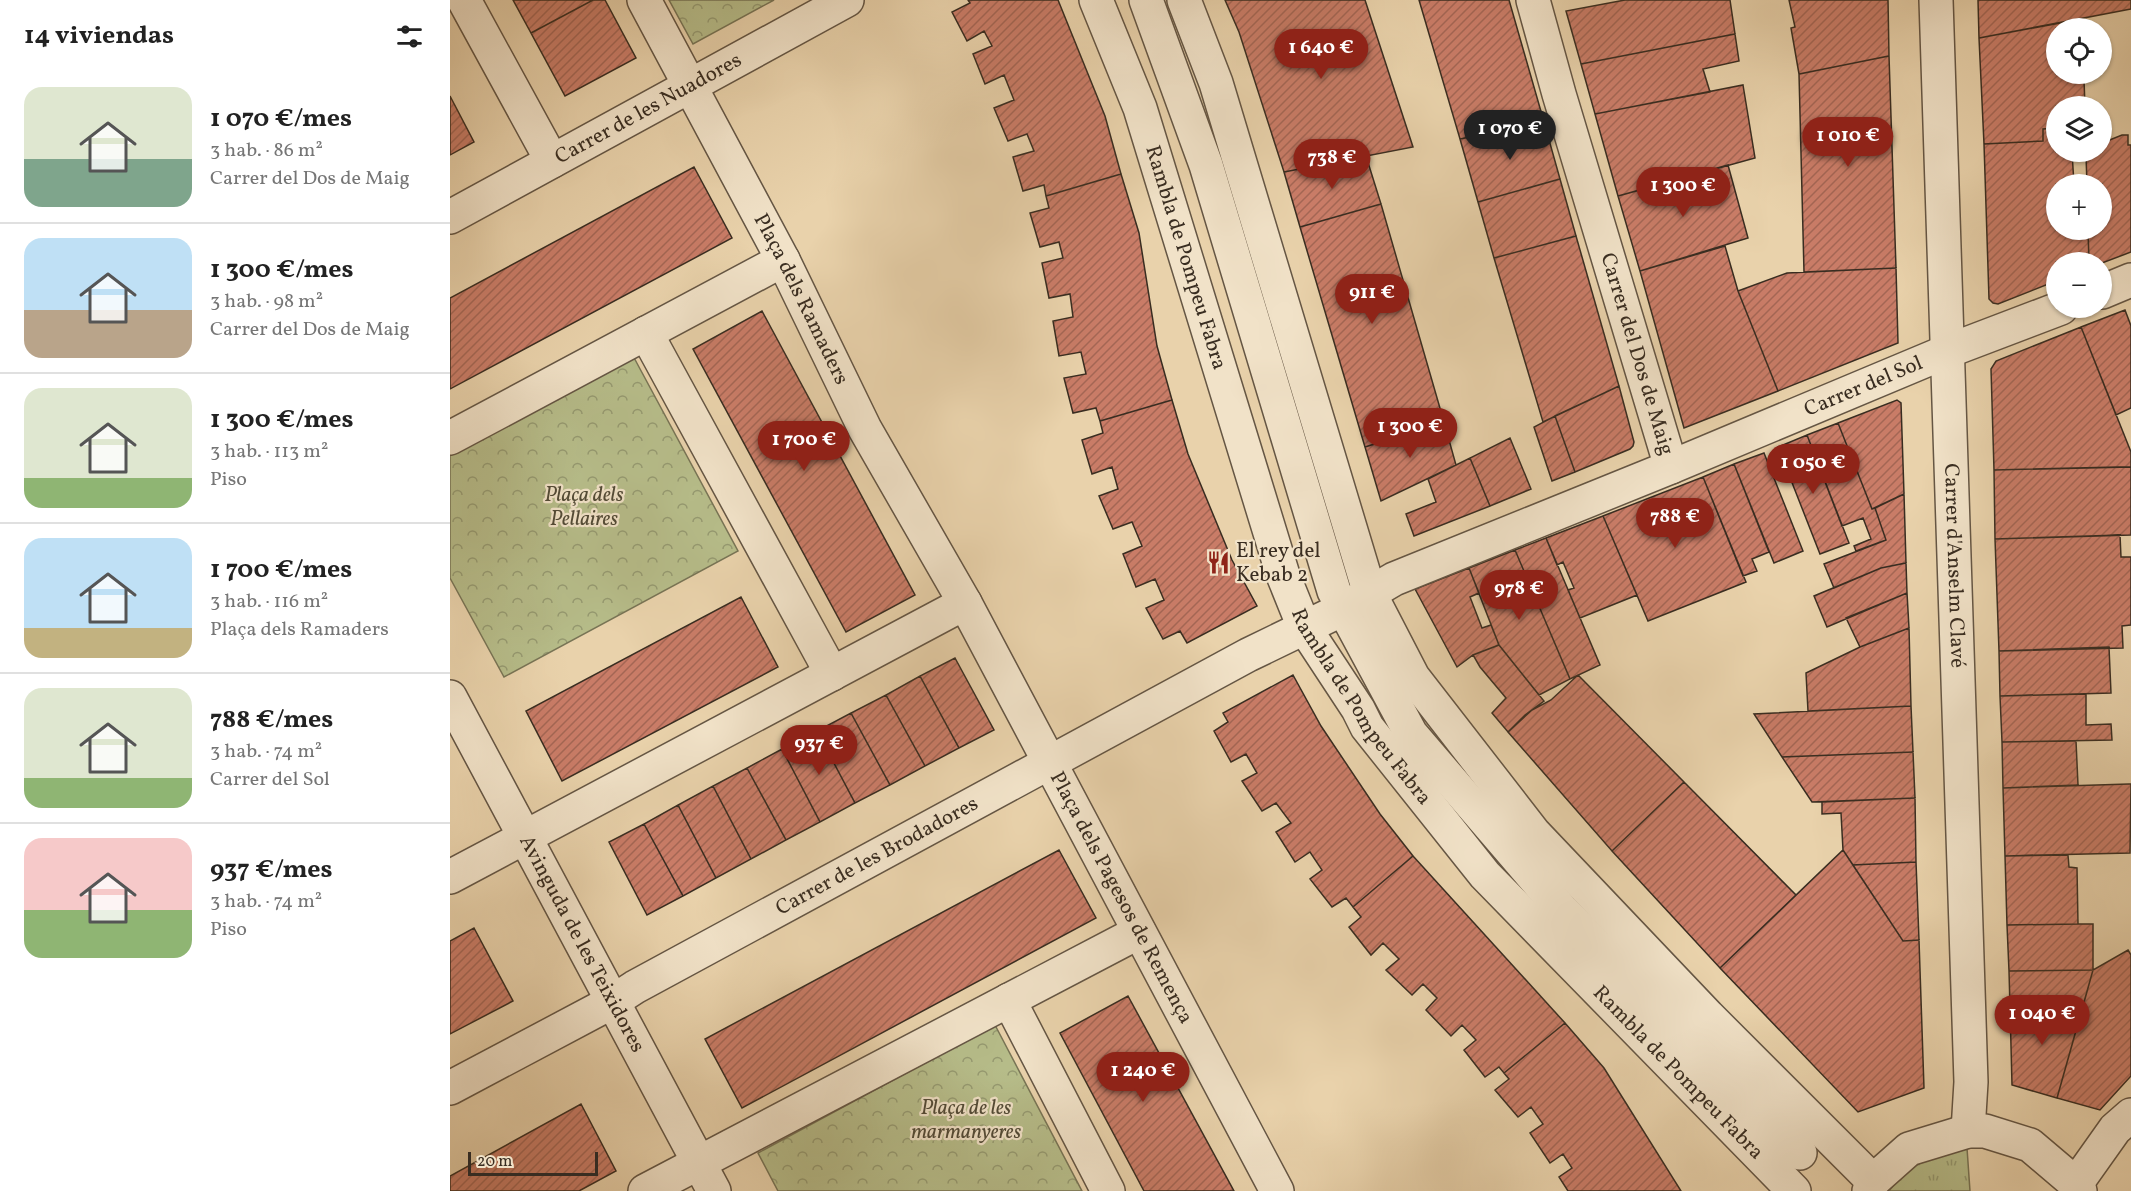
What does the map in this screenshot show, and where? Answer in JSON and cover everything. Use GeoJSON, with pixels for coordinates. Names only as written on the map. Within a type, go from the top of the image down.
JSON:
{"type":"FeatureCollection","features":[{"type":"Feature","properties":{"kind":"street"},"geometry":{"type":"LineString","coordinates":[[464,0],[552,161]]}},
{"type":"Feature","properties":{"kind":"street","name":"Plaça dels Ramaders"},"geometry":{"type":"LineString","coordinates":[[644,0],[783,260],[865,429],[965,603],[1050,764]]}},
{"type":"Feature","properties":{"kind":"street","name":"Carrer de les Nuadores"},"geometry":{"type":"LineString","coordinates":[[450,218],[847,0]]}},
{"type":"Feature","properties":{"kind":"street","name":"Rambla de Pompeu Fabra"},"geometry":{"type":"LineString","coordinates":[[1096,0],[1140,108],[1284,575],[1304,627],[1367,727],[1485,875],[1794,1191]]}},
{"type":"Feature","properties":{"kind":"street","name":"Rambla de Pompeu Fabra"},"geometry":{"type":"LineString","coordinates":[[1146,0],[1206,165],[1334,591],[1356,601],[1533,833],[1871,1186]]}},
{"type":"Feature","properties":{"kind":"street","name":"Rambla de Pompeu Fabra"},"geometry":{"type":"LineString","coordinates":[[1184,0],[1216,83],[1356,601],[1411,734],[1561,909],[1800,1153]]}},
{"type":"Feature","properties":{"kind":"street","name":"Carrer del Dos de Maig"},"geometry":{"type":"LineString","coordinates":[[1533,0],[1671,467]]}},
{"type":"Feature","properties":{"kind":"street","name":"Carrer d'Anselm Clavé"},"geometry":{"type":"LineString","coordinates":[[1936,0],[1971,1082],[1968,1131]]}},
{"type":"Feature","properties":{"kind":"street"},"geometry":{"type":"LineString","coordinates":[[450,438],[783,260]]}},
{"type":"Feature","properties":{"kind":"street"},"geometry":{"type":"LineString","coordinates":[[2112,288],[2131,280]]}},
{"type":"Feature","properties":{"kind":"street","name":"Carrer del Sol"},"geometry":{"type":"LineString","coordinates":[[1304,627],[1407,572],[1671,467],[1948,351],[2046,314]]}},
{"type":"Feature","properties":{"kind":"street"},"geometry":{"type":"LineString","coordinates":[[646,333],[831,674]]}},
{"type":"Feature","properties":{"kind":"street"},"geometry":{"type":"LineString","coordinates":[[450,877],[965,603]]}},
{"type":"Feature","properties":{"kind":"street","name":"Carrer de les Brodadores"},"geometry":{"type":"LineString","coordinates":[[450,1088],[1248,655],[1304,627]]}},
{"type":"Feature","properties":{"kind":"street","name":"Avinguda de les Teixidores"},"geometry":{"type":"LineString","coordinates":[[450,697],[714,1191]]}},
{"type":"Feature","properties":{"kind":"street","name":"Plaça dels Pagesos de Remença"},"geometry":{"type":"LineString","coordinates":[[1050,764],[1277,1191]]}},
{"type":"Feature","properties":{"kind":"street"},"geometry":{"type":"LineString","coordinates":[[645,1191],[1139,932]]}},
{"type":"Feature","properties":{"kind":"street"},"geometry":{"type":"LineString","coordinates":[[1009,1000],[1108,1191]]}},
{"type":"Feature","properties":{"kind":"street"},"geometry":{"type":"LineString","coordinates":[[1871,1186],[1909,1149],[1968,1131],[1985,1131],[2030,1145],[2078,1187],[2115,1129],[2131,1115]]}},
{"type":"Feature","properties":{"kind":"green space"},"geometry":{"type":"Polygon","coordinates":[[[669,0],[774,0],[693,44],[669,0]]]}},
{"type":"Feature","properties":{"kind":"green space","name":"Plaça dels Pellaires"},"geometry":{"type":"Polygon","coordinates":[[[632,354],[738,551],[504,677],[450,578],[450,454],[632,354]]]}},
{"type":"Feature","properties":{"kind":"green space","name":"Plaça de les marmanyeres"},"geometry":{"type":"Polygon","coordinates":[[[995,1025],[1082,1191],[778,1191],[758,1153],[995,1025]]]}},
{"type":"Feature","properties":{"kind":"green space"},"geometry":{"type":"Polygon","coordinates":[[[1967,1148],[1970,1191],[1889,1191],[1905,1171],[1934,1156],[1967,1148]]]}},
{"type":"Feature","properties":{"kind":"building"},"geometry":{"type":"Polygon","coordinates":[[[513,0],[593,0],[531,33],[513,0]]]}},
{"type":"Feature","properties":{"kind":"building"},"geometry":{"type":"Polygon","coordinates":[[[593,0],[605,0],[636,58],[565,96],[531,33],[593,0]]]}},
{"type":"Feature","properties":{"kind":"building"},"geometry":{"type":"Polygon","coordinates":[[[968,0],[1058,0],[1105,116],[1121,174],[1046,196],[1044,185],[1023,191],[1013,157],[1034,151],[1027,134],[1008,141],[994,108],[1014,100],[1004,75],[985,84],[973,54],[992,46],[984,31],[967,41],[952,12],[970,3],[968,0]]]}},
{"type":"Feature","properties":{"kind":"building"},"geometry":{"type":"Polygon","coordinates":[[[1225,0],[1365,0],[1413,147],[1284,172],[1239,32],[1225,0]]]}},
{"type":"Feature","properties":{"kind":"building"},"geometry":{"type":"Polygon","coordinates":[[[1419,0],[1509,0],[1544,122],[1460,139],[1419,0]]]}},
{"type":"Feature","properties":{"kind":"building"},"geometry":{"type":"Polygon","coordinates":[[[1625,0],[1730,0],[1735,34],[1581,64],[1566,11],[1625,0]]]}},
{"type":"Feature","properties":{"kind":"building"},"geometry":{"type":"Polygon","coordinates":[[[1789,0],[1888,0],[1889,56],[1799,74],[1791,28],[1795,27],[1789,0]]]}},
{"type":"Feature","properties":{"kind":"building"},"geometry":{"type":"Polygon","coordinates":[[[1978,0],[2131,0],[2131,9],[2084,18],[2046,18],[2046,25],[1979,38],[1978,0]]]}},
{"type":"Feature","properties":{"kind":"building"},"geometry":{"type":"Polygon","coordinates":[[[2046,26],[2046,84],[2084,84],[2085,96],[2046,96],[2046,129],[2043,129],[2043,141],[1984,144],[1979,38],[2046,26]]]}},
{"type":"Feature","properties":{"kind":"building"},"geometry":{"type":"Polygon","coordinates":[[[1735,34],[1739,61],[1703,69],[1710,92],[1595,114],[1581,64],[1735,34]]]}},
{"type":"Feature","properties":{"kind":"building"},"geometry":{"type":"Polygon","coordinates":[[[1889,56],[1896,268],[1804,272],[1799,74],[1889,56]]]}},
{"type":"Feature","properties":{"kind":"building"},"geometry":{"type":"Polygon","coordinates":[[[1743,85],[1755,158],[1618,196],[1595,114],[1743,85]]]}},
{"type":"Feature","properties":{"kind":"building"},"geometry":{"type":"Polygon","coordinates":[[[450,96],[474,142],[450,155],[450,96]]]}},
{"type":"Feature","properties":{"kind":"building"},"geometry":{"type":"Polygon","coordinates":[[[1544,122],[1560,179],[1478,202],[1460,139],[1544,122]]]}},
{"type":"Feature","properties":{"kind":"building"},"geometry":{"type":"Polygon","coordinates":[[[2043,129],[2046,129],[2046,162],[2073,162],[2073,174],[2046,174],[2046,240],[2088,240],[2089,252],[2046,252],[2046,285],[1998,304],[1993,303],[1989,299],[1984,144],[2043,141],[2043,129]]]}},
{"type":"Feature","properties":{"kind":"building"},"geometry":{"type":"Polygon","coordinates":[[[2128,135],[2128,145],[2131,145],[2131,252],[2112,259],[2112,252],[2089,252],[2088,240],[2112,240],[2112,174],[2087,174],[2086,162],[2112,162],[2112,139],[2128,135]]]}},
{"type":"Feature","properties":{"kind":"building"},"geometry":{"type":"Polygon","coordinates":[[[1366,156],[1381,204],[1300,227],[1284,172],[1366,156]]]}},
{"type":"Feature","properties":{"kind":"building"},"geometry":{"type":"Polygon","coordinates":[[[1728,165],[1748,238],[1640,271],[1618,196],[1728,165]]]}},
{"type":"Feature","properties":{"kind":"building"},"geometry":{"type":"Polygon","coordinates":[[[694,167],[732,238],[450,389],[450,298],[694,167]]]}},
{"type":"Feature","properties":{"kind":"building"},"geometry":{"type":"Polygon","coordinates":[[[1121,174],[1139,233],[1157,346],[1172,400],[1100,421],[1096,408],[1073,413],[1064,378],[1086,374],[1081,352],[1059,356],[1053,321],[1073,317],[1070,294],[1049,298],[1042,263],[1063,258],[1059,242],[1040,247],[1030,213],[1049,208],[1046,196],[1121,174]]]}},
{"type":"Feature","properties":{"kind":"building"},"geometry":{"type":"Polygon","coordinates":[[[1560,179],[1576,236],[1494,258],[1478,202],[1560,179]]]}},
{"type":"Feature","properties":{"kind":"building"},"geometry":{"type":"Polygon","coordinates":[[[1381,204],[1444,422],[1365,447],[1300,227],[1381,204]]]}},
{"type":"Feature","properties":{"kind":"building"},"geometry":{"type":"Polygon","coordinates":[[[1576,236],[1619,386],[1543,422],[1494,258],[1576,236]]]}},
{"type":"Feature","properties":{"kind":"building"},"geometry":{"type":"Polygon","coordinates":[[[1725,246],[1738,291],[1778,391],[1684,428],[1640,271],[1725,246]]]}},
{"type":"Feature","properties":{"kind":"building"},"geometry":{"type":"Polygon","coordinates":[[[1896,268],[1898,343],[1778,391],[1738,291],[1787,273],[1896,268]]]}},
{"type":"Feature","properties":{"kind":"building"},"geometry":{"type":"Polygon","coordinates":[[[2125,310],[2131,326],[2131,408],[2116,415],[2081,327],[2104,318],[2112,318],[2112,315],[2125,310]]]}},
{"type":"Feature","properties":{"kind":"building"},"geometry":{"type":"Polygon","coordinates":[[[762,311],[915,595],[846,632],[693,349],[762,311]]]}},
{"type":"Feature","properties":{"kind":"building"},"geometry":{"type":"Polygon","coordinates":[[[2081,327],[2131,452],[2131,467],[1994,470],[1991,369],[1996,361],[2081,327]]]}},
{"type":"Feature","properties":{"kind":"building"},"geometry":{"type":"Polygon","coordinates":[[[1619,386],[1634,442],[1633,446],[1575,472],[1555,416],[1619,386]]]}},
{"type":"Feature","properties":{"kind":"building"},"geometry":{"type":"Polygon","coordinates":[[[1172,400],[1188,454],[1232,560],[1257,606],[1187,643],[1180,631],[1163,639],[1146,608],[1164,600],[1155,579],[1136,587],[1123,554],[1142,546],[1132,522],[1113,529],[1099,496],[1118,489],[1112,467],[1092,474],[1082,440],[1103,433],[1100,421],[1172,400]]]}},
{"type":"Feature","properties":{"kind":"building"},"geometry":{"type":"Polygon","coordinates":[[[1897,400],[1901,403],[1904,494],[1872,509],[1838,423],[1897,400]]]}},
{"type":"Feature","properties":{"kind":"building"},"geometry":{"type":"Polygon","coordinates":[[[1555,416],[1575,472],[1552,481],[1534,427],[1555,416]]]}},
{"type":"Feature","properties":{"kind":"building"},"geometry":{"type":"Polygon","coordinates":[[[1444,422],[1456,465],[1381,501],[1365,447],[1444,422]]]}},
{"type":"Feature","properties":{"kind":"building"},"geometry":{"type":"Polygon","coordinates":[[[1838,423],[1872,509],[1875,508],[1886,540],[1856,551],[1854,546],[1871,539],[1863,518],[1842,526],[1807,435],[1838,423]]]}},
{"type":"Feature","properties":{"kind":"building"},"geometry":{"type":"Polygon","coordinates":[[[1807,435],[1849,543],[1820,554],[1778,447],[1807,435]]]}},
{"type":"Feature","properties":{"kind":"building"},"geometry":{"type":"Polygon","coordinates":[[[1510,438],[1531,489],[1490,506],[1470,458],[1510,438]]]}},
{"type":"Feature","properties":{"kind":"building"},"geometry":{"type":"Polygon","coordinates":[[[1764,453],[1803,551],[1774,563],[1734,464],[1764,453]]]}},
{"type":"Feature","properties":{"kind":"building"},"geometry":{"type":"Polygon","coordinates":[[[1470,458],[1490,506],[1414,536],[1406,514],[1436,502],[1428,479],[1470,458]]]}},
{"type":"Feature","properties":{"kind":"building"},"geometry":{"type":"Polygon","coordinates":[[[1734,464],[1769,552],[1752,559],[1757,571],[1743,576],[1703,477],[1734,464]]]}},
{"type":"Feature","properties":{"kind":"building"},"geometry":{"type":"Polygon","coordinates":[[[2131,467],[2131,535],[1995,539],[1994,470],[2131,467]]]}},
{"type":"Feature","properties":{"kind":"building"},"geometry":{"type":"Polygon","coordinates":[[[1703,477],[1746,582],[1648,621],[1603,516],[1703,477]]]}},
{"type":"Feature","properties":{"kind":"building"},"geometry":{"type":"Polygon","coordinates":[[[1904,494],[1906,563],[1881,568],[1834,588],[1824,564],[1886,540],[1875,508],[1904,494]]]}},
{"type":"Feature","properties":{"kind":"building"},"geometry":{"type":"Polygon","coordinates":[[[1603,516],[1637,595],[1580,618],[1568,590],[1574,588],[1563,562],[1557,565],[1546,538],[1603,516]]]}},
{"type":"Feature","properties":{"kind":"building"},"geometry":{"type":"Polygon","coordinates":[[[2120,535],[2121,557],[2131,557],[2131,625],[2122,626],[2123,648],[1999,651],[1995,539],[2120,535]]]}},
{"type":"Feature","properties":{"kind":"building"},"geometry":{"type":"Polygon","coordinates":[[[1546,538],[1600,665],[1570,679],[1515,550],[1546,538]]]}},
{"type":"Feature","properties":{"kind":"building"},"geometry":{"type":"Polygon","coordinates":[[[1515,550],[1570,679],[1539,695],[1499,645],[1469,568],[1515,550]]]}},
{"type":"Feature","properties":{"kind":"building"},"geometry":{"type":"Polygon","coordinates":[[[1906,563],[1907,593],[1827,627],[1814,596],[1881,568],[1906,563]]]}},
{"type":"Feature","properties":{"kind":"building"},"geometry":{"type":"Polygon","coordinates":[[[1469,568],[1479,593],[1470,597],[1482,628],[1491,625],[1499,645],[1473,655],[1457,667],[1415,589],[1469,568]]]}},
{"type":"Feature","properties":{"kind":"building"},"geometry":{"type":"Polygon","coordinates":[[[1907,593],[1909,628],[1860,647],[1846,618],[1907,593]]]}},
{"type":"Feature","properties":{"kind":"building"},"geometry":{"type":"Polygon","coordinates":[[[741,597],[778,667],[562,781],[526,711],[741,597]]]}},
{"type":"Feature","properties":{"kind":"building"},"geometry":{"type":"Polygon","coordinates":[[[1909,628],[1911,706],[1808,711],[1806,673],[1860,647],[1909,628]]]}},
{"type":"Feature","properties":{"kind":"building"},"geometry":{"type":"Polygon","coordinates":[[[1499,645],[1544,701],[1508,732],[1492,713],[1506,698],[1473,655],[1499,645]]]}},
{"type":"Feature","properties":{"kind":"building"},"geometry":{"type":"Polygon","coordinates":[[[2109,647],[2111,693],[2000,696],[1999,651],[2109,647]]]}},
{"type":"Feature","properties":{"kind":"building"},"geometry":{"type":"Polygon","coordinates":[[[955,658],[994,730],[959,748],[920,676],[955,658]]]}},
{"type":"Feature","properties":{"kind":"building"},"geometry":{"type":"Polygon","coordinates":[[[1293,675],[1321,726],[1380,814],[1413,856],[1353,907],[1346,898],[1332,907],[1310,879],[1322,870],[1310,852],[1295,862],[1276,832],[1291,823],[1276,803],[1262,811],[1242,781],[1257,773],[1246,754],[1231,762],[1214,731],[1228,722],[1223,713],[1293,675]]]}},
{"type":"Feature","properties":{"kind":"building"},"geometry":{"type":"Polygon","coordinates":[[[1578,675],[1684,782],[1612,851],[1508,732],[1532,710],[1551,700],[1578,675]]]}},
{"type":"Feature","properties":{"kind":"building"},"geometry":{"type":"Polygon","coordinates":[[[920,676],[959,748],[925,766],[886,695],[920,676]]]}},
{"type":"Feature","properties":{"kind":"building"},"geometry":{"type":"Polygon","coordinates":[[[2086,694],[2086,725],[2111,724],[2112,740],[2002,742],[2000,696],[2086,694]]]}},
{"type":"Feature","properties":{"kind":"building"},"geometry":{"type":"Polygon","coordinates":[[[886,695],[925,766],[890,785],[851,713],[886,695]]]}},
{"type":"Feature","properties":{"kind":"building"},"geometry":{"type":"Polygon","coordinates":[[[1911,706],[1913,752],[1782,757],[1754,714],[1911,706]]]}},
{"type":"Feature","properties":{"kind":"building"},"geometry":{"type":"Polygon","coordinates":[[[851,713],[890,785],[855,803],[817,731],[851,713]]]}},
{"type":"Feature","properties":{"kind":"building"},"geometry":{"type":"Polygon","coordinates":[[[817,731],[855,803],[820,822],[782,749],[817,731]]]}},
{"type":"Feature","properties":{"kind":"building"},"geometry":{"type":"Polygon","coordinates":[[[2076,741],[2078,785],[2003,788],[2002,742],[2076,741]]]}},
{"type":"Feature","properties":{"kind":"building"},"geometry":{"type":"Polygon","coordinates":[[[782,749],[820,822],[786,840],[747,768],[782,749]]]}},
{"type":"Feature","properties":{"kind":"building"},"geometry":{"type":"Polygon","coordinates":[[[1913,752],[1915,798],[1812,802],[1782,757],[1913,752]]]}},
{"type":"Feature","properties":{"kind":"building"},"geometry":{"type":"Polygon","coordinates":[[[747,768],[786,840],[751,859],[713,786],[747,768]]]}},
{"type":"Feature","properties":{"kind":"building"},"geometry":{"type":"Polygon","coordinates":[[[1684,782],[1796,895],[1720,968],[1612,851],[1684,782]]]}},
{"type":"Feature","properties":{"kind":"building"},"geometry":{"type":"Polygon","coordinates":[[[2131,784],[2130,853],[2005,856],[2003,788],[2131,784]]]}},
{"type":"Feature","properties":{"kind":"building"},"geometry":{"type":"Polygon","coordinates":[[[713,786],[751,859],[716,878],[678,805],[713,786]]]}},
{"type":"Feature","properties":{"kind":"building"},"geometry":{"type":"Polygon","coordinates":[[[1915,798],[1916,862],[1853,865],[1843,850],[1841,813],[1822,814],[1822,802],[1915,798]]]}},
{"type":"Feature","properties":{"kind":"building"},"geometry":{"type":"Polygon","coordinates":[[[678,805],[716,878],[683,896],[644,824],[678,805]]]}},
{"type":"Feature","properties":{"kind":"building"},"geometry":{"type":"Polygon","coordinates":[[[644,824],[683,896],[647,915],[609,842],[644,824]]]}},
{"type":"Feature","properties":{"kind":"building"},"geometry":{"type":"Polygon","coordinates":[[[1059,850],[1096,918],[742,1108],[705,1039],[1059,850]]]}},
{"type":"Feature","properties":{"kind":"building"},"geometry":{"type":"Polygon","coordinates":[[[1843,850],[1903,941],[1919,940],[1924,1088],[1858,1112],[1720,968],[1843,850]]]}},
{"type":"Feature","properties":{"kind":"building"},"geometry":{"type":"Polygon","coordinates":[[[2068,855],[2069,867],[2077,868],[2078,924],[2007,925],[2005,856],[2068,855]]]}},
{"type":"Feature","properties":{"kind":"building"},"geometry":{"type":"Polygon","coordinates":[[[1413,856],[1565,1023],[1504,1073],[1499,1067],[1485,1077],[1464,1050],[1476,1040],[1462,1025],[1451,1036],[1426,1010],[1437,998],[1423,984],[1412,995],[1386,970],[1399,959],[1383,943],[1371,955],[1349,927],[1361,917],[1353,907],[1413,856]]]}},
{"type":"Feature","properties":{"kind":"building"},"geometry":{"type":"Polygon","coordinates":[[[1916,862],[1919,940],[1903,941],[1853,865],[1916,862]]]}},
{"type":"Feature","properties":{"kind":"building"},"geometry":{"type":"Polygon","coordinates":[[[2093,924],[2093,970],[2009,971],[2007,925],[2093,924]]]}},
{"type":"Feature","properties":{"kind":"building"},"geometry":{"type":"Polygon","coordinates":[[[474,928],[513,1001],[450,1034],[450,941],[474,928]]]}},
{"type":"Feature","properties":{"kind":"building"},"geometry":{"type":"Polygon","coordinates":[[[2128,950],[2131,955],[2131,1076],[2100,1110],[2057,1098],[2093,970],[2128,950]]]}},
{"type":"Feature","properties":{"kind":"building"},"geometry":{"type":"Polygon","coordinates":[[[2093,970],[2083,1006],[2010,1007],[2009,971],[2093,970]]]}},
{"type":"Feature","properties":{"kind":"building"},"geometry":{"type":"Polygon","coordinates":[[[1128,996],[1234,1191],[1144,1191],[1060,1033],[1128,996]]]}},
{"type":"Feature","properties":{"kind":"building"},"geometry":{"type":"Polygon","coordinates":[[[2083,1006],[2057,1098],[2012,1085],[2010,1007],[2083,1006]]]}},
{"type":"Feature","properties":{"kind":"building"},"geometry":{"type":"Polygon","coordinates":[[[1565,1023],[1604,1068],[1681,1191],[1568,1191],[1559,1177],[1572,1168],[1563,1154],[1550,1163],[1530,1133],[1543,1124],[1531,1107],[1518,1117],[1495,1090],[1509,1079],[1504,1073],[1565,1023]]]}},
{"type":"Feature","properties":{"kind":"building"},"geometry":{"type":"Polygon","coordinates":[[[581,1104],[616,1171],[579,1191],[450,1191],[450,1176],[581,1104]]]}},
{"type":"Feature","properties":{"kind":"place","name":"El rey del Kebab 2"},"geometry":{"type":"Point","coordinates":[1218,563]}}]}
